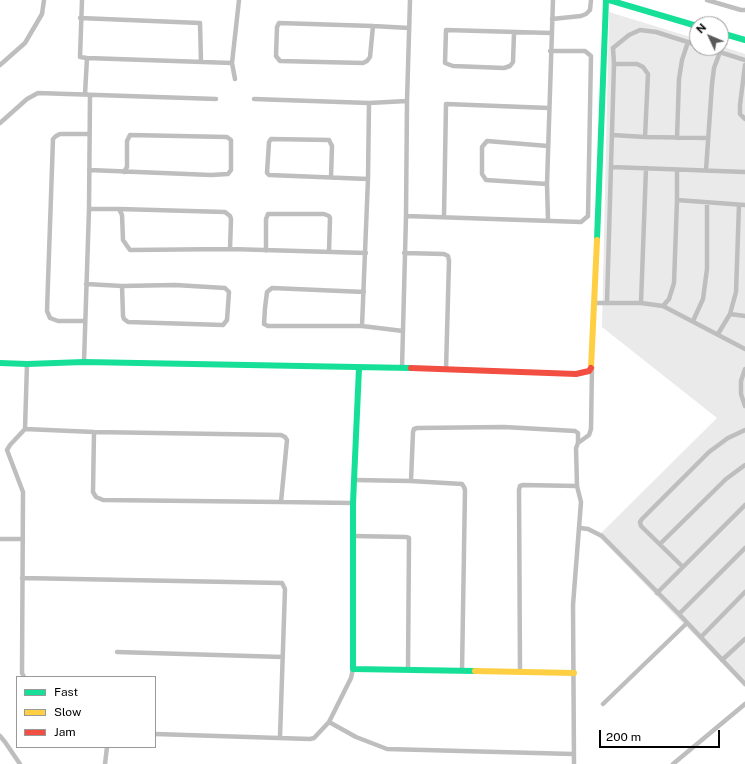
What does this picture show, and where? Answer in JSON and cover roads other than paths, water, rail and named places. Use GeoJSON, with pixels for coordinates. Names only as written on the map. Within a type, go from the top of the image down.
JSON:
{"type":"FeatureCollection","features":[{"type":"Feature","properties":{"kind":"street"},"geometry":{"type":"LineString","coordinates":[[0,65],[25,42],[42,14],[44,0]]}},
{"type":"Feature","properties":{"kind":"street"},"geometry":{"type":"LineString","coordinates":[[82,0],[80,18],[80,57],[232,63]]}},
{"type":"Feature","properties":{"kind":"street"},"geometry":{"type":"LineString","coordinates":[[235,79],[232,63],[239,0]]}},
{"type":"Feature","properties":{"kind":"street"},"geometry":{"type":"LineString","coordinates":[[402,368],[410,0]]}},
{"type":"Feature","properties":{"kind":"street"},"geometry":{"type":"LineString","coordinates":[[548,220],[547,184],[550,51],[553,0]]}},
{"type":"Feature","properties":{"kind":"street"},"geometry":{"type":"LineString","coordinates":[[552,19],[581,16],[586,14],[590,10],[591,0]]}},
{"type":"Feature","properties":{"kind":"street"},"geometry":{"type":"LineString","coordinates":[[578,443],[589,435],[591,429],[594,303],[607,0],[689,24]]}},
{"type":"Feature","properties":{"kind":"street"},"geometry":{"type":"LineString","coordinates":[[707,0],[745,10]]}},
{"type":"Feature","properties":{"kind":"street"},"geometry":{"type":"LineString","coordinates":[[80,18],[200,23],[201,62]]}},
{"type":"Feature","properties":{"kind":"street"},"geometry":{"type":"LineString","coordinates":[[373,26],[370,57],[362,64],[280,61],[276,56],[277,27],[279,23],[373,26],[409,28]]}},
{"type":"Feature","properties":{"kind":"street"},"geometry":{"type":"LineString","coordinates":[[514,32],[513,62],[510,66],[504,68],[453,66],[445,63],[446,30],[551,33]]}},
{"type":"Feature","properties":{"kind":"street"},"geometry":{"type":"LineString","coordinates":[[613,48],[629,35],[640,30],[656,32],[688,42],[682,60],[679,79],[677,138]]}},
{"type":"Feature","properties":{"kind":"street"},"geometry":{"type":"LineString","coordinates":[[729,35],[745,40]]}},
{"type":"Feature","properties":{"kind":"street"},"geometry":{"type":"LineString","coordinates":[[604,44],[613,48]]}},
{"type":"Feature","properties":{"kind":"street"},"geometry":{"type":"LineString","coordinates":[[607,302],[614,64],[613,48]]}},
{"type":"Feature","properties":{"kind":"street"},"geometry":{"type":"LineString","coordinates":[[406,216],[444,216],[581,222],[588,216],[591,56],[585,51],[550,51]]}},
{"type":"Feature","properties":{"kind":"street"},"geometry":{"type":"LineString","coordinates":[[729,55],[745,60]]}},
{"type":"Feature","properties":{"kind":"street"},"geometry":{"type":"LineString","coordinates":[[706,170],[712,84],[714,68],[718,56]]}},
{"type":"Feature","properties":{"kind":"street"},"geometry":{"type":"LineString","coordinates":[[84,362],[89,170],[87,58]]}},
{"type":"Feature","properties":{"kind":"street"},"geometry":{"type":"LineString","coordinates":[[614,64],[637,64],[643,67],[648,74],[645,137]]}},
{"type":"Feature","properties":{"kind":"street"},"geometry":{"type":"LineString","coordinates":[[745,65],[740,105],[740,114],[745,120]]}},
{"type":"Feature","properties":{"kind":"street"},"geometry":{"type":"LineString","coordinates":[[0,123],[33,95],[38,94],[216,99]]}},
{"type":"Feature","properties":{"kind":"street"},"geometry":{"type":"LineString","coordinates":[[254,99],[369,103],[407,102]]}},
{"type":"Feature","properties":{"kind":"street"},"geometry":{"type":"LineString","coordinates":[[362,326],[366,253],[369,103]]}},
{"type":"Feature","properties":{"kind":"street"},"geometry":{"type":"LineString","coordinates":[[444,216],[446,104],[549,108]]}},
{"type":"Feature","properties":{"kind":"street"},"geometry":{"type":"LineString","coordinates":[[85,321],[58,321],[50,318],[47,311],[53,139],[60,134],[89,134]]}},
{"type":"Feature","properties":{"kind":"street"},"geometry":{"type":"LineString","coordinates":[[89,170],[124,172],[211,175],[228,174],[231,170],[231,140],[227,137],[130,135],[127,141],[126,167],[124,172]]}},
{"type":"Feature","properties":{"kind":"street"},"geometry":{"type":"LineString","coordinates":[[612,135],[708,138]]}},
{"type":"Feature","properties":{"kind":"street"},"geometry":{"type":"LineString","coordinates":[[331,177],[332,146],[329,140],[271,139],[269,142],[267,173],[269,175],[368,179]]}},
{"type":"Feature","properties":{"kind":"street"},"geometry":{"type":"LineString","coordinates":[[547,184],[486,180],[482,174],[482,147],[487,141],[548,146]]}},
{"type":"Feature","properties":{"kind":"street"},"geometry":{"type":"LineString","coordinates":[[611,167],[745,172]]}},
{"type":"Feature","properties":{"kind":"street"},"geometry":{"type":"LineString","coordinates":[[641,303],[646,168]]}},
{"type":"Feature","properties":{"kind":"street"},"geometry":{"type":"LineString","coordinates":[[663,306],[669,299],[674,283],[677,170]]}},
{"type":"Feature","properties":{"kind":"street"},"geometry":{"type":"LineString","coordinates":[[677,200],[745,205]]}},
{"type":"Feature","properties":{"kind":"street"},"geometry":{"type":"LineString","coordinates":[[693,321],[703,299],[707,269],[707,203]]}},
{"type":"Feature","properties":{"kind":"street"},"geometry":{"type":"LineString","coordinates":[[718,334],[730,314],[736,292],[739,205]]}},
{"type":"Feature","properties":{"kind":"street"},"geometry":{"type":"LineString","coordinates":[[88,209],[225,212],[231,219],[230,249]]}},
{"type":"Feature","properties":{"kind":"street"},"geometry":{"type":"LineString","coordinates":[[119,210],[122,215],[123,240],[130,250],[230,249],[366,253]]}},
{"type":"Feature","properties":{"kind":"street"},"geometry":{"type":"LineString","coordinates":[[266,251],[266,219],[268,214],[324,214],[330,218],[330,252]]}},
{"type":"Feature","properties":{"kind":"street"},"geometry":{"type":"LineString","coordinates":[[404,253],[444,254],[448,256],[446,370]]}},
{"type":"Feature","properties":{"kind":"street"},"geometry":{"type":"LineString","coordinates":[[86,284],[122,286],[175,285],[225,288],[229,292],[229,309],[226,323],[223,325],[128,322],[123,316],[122,286]]}},
{"type":"Feature","properties":{"kind":"street"},"geometry":{"type":"LineString","coordinates":[[364,292],[272,288],[267,292],[264,324],[268,326],[362,326],[402,331]]}},
{"type":"Feature","properties":{"kind":"street"},"geometry":{"type":"LineString","coordinates":[[594,303],[641,303],[663,306],[745,349]]}},
{"type":"Feature","properties":{"kind":"street"},"geometry":{"type":"LineString","coordinates":[[730,314],[745,316]]}},
{"type":"Feature","properties":{"kind":"street"},"geometry":{"type":"LineString","coordinates":[[0,363],[27,364],[84,362],[402,368],[576,374],[589,371],[592,367]]}},
{"type":"Feature","properties":{"kind":"street"},"geometry":{"type":"LineString","coordinates":[[24,676],[22,673],[23,492],[7,450],[25,429],[27,364]]}},
{"type":"Feature","properties":{"kind":"street"},"geometry":{"type":"LineString","coordinates":[[156,734],[310,739],[314,738],[329,722],[351,678],[353,669],[353,504],[359,368]]}},
{"type":"Feature","properties":{"kind":"street"},"geometry":{"type":"LineString","coordinates":[[745,369],[741,381],[741,394],[745,406]]}},
{"type":"Feature","properties":{"kind":"street"},"geometry":{"type":"LineString","coordinates":[[411,481],[413,432],[414,429],[417,428],[504,427],[575,431],[578,433],[578,443],[576,448],[578,486],[581,502],[573,605],[574,764]]}},
{"type":"Feature","properties":{"kind":"street"},"geometry":{"type":"LineString","coordinates":[[25,429],[94,432],[274,435],[285,437],[287,440],[281,502]]}},
{"type":"Feature","properties":{"kind":"street"},"geometry":{"type":"LineString","coordinates":[[683,567],[641,526],[640,522],[709,452],[728,438],[745,430]]}},
{"type":"Feature","properties":{"kind":"street"},"geometry":{"type":"LineString","coordinates":[[94,432],[93,492],[96,497],[103,500],[353,504]]}},
{"type":"Feature","properties":{"kind":"street"},"geometry":{"type":"LineString","coordinates":[[660,544],[726,479],[745,465]]}},
{"type":"Feature","properties":{"kind":"street"},"geometry":{"type":"LineString","coordinates":[[354,480],[462,484],[464,487],[462,671]]}},
{"type":"Feature","properties":{"kind":"street"},"geometry":{"type":"LineString","coordinates":[[520,672],[520,486],[578,486]]}},
{"type":"Feature","properties":{"kind":"street"},"geometry":{"type":"LineString","coordinates":[[657,593],[745,505]]}},
{"type":"Feature","properties":{"kind":"street"},"geometry":{"type":"LineString","coordinates":[[580,528],[588,529],[602,536],[744,682]]}},
{"type":"Feature","properties":{"kind":"street"},"geometry":{"type":"LineString","coordinates":[[353,536],[408,538],[408,670]]}},
{"type":"Feature","properties":{"kind":"street"},"geometry":{"type":"LineString","coordinates":[[0,539],[23,540]]}},
{"type":"Feature","properties":{"kind":"street"},"geometry":{"type":"LineString","coordinates":[[679,614],[745,548]]}},
{"type":"Feature","properties":{"kind":"street"},"geometry":{"type":"LineString","coordinates":[[22,578],[282,583],[285,589],[280,738]]}},
{"type":"Feature","properties":{"kind":"street"},"geometry":{"type":"LineString","coordinates":[[701,637],[745,592]]}},
{"type":"Feature","properties":{"kind":"street"},"geometry":{"type":"LineString","coordinates":[[602,704],[687,623]]}},
{"type":"Feature","properties":{"kind":"street"},"geometry":{"type":"LineString","coordinates":[[722,660],[745,639]]}},
{"type":"Feature","properties":{"kind":"street"},"geometry":{"type":"LineString","coordinates":[[117,652],[283,657]]}},
{"type":"Feature","properties":{"kind":"street"},"geometry":{"type":"LineString","coordinates":[[353,669],[574,673]]}},
{"type":"Feature","properties":{"kind":"street"},"geometry":{"type":"LineString","coordinates":[[673,764],[745,704]]}},
{"type":"Feature","properties":{"kind":"street"},"geometry":{"type":"LineString","coordinates":[[329,722],[356,737],[387,749],[573,754]]}},
{"type":"Feature","properties":{"kind":"street"},"geometry":{"type":"LineString","coordinates":[[0,736],[20,764]]}},
{"type":"Feature","properties":{"kind":"street"},"geometry":{"type":"LineString","coordinates":[[105,764],[107,748]]}}]}
